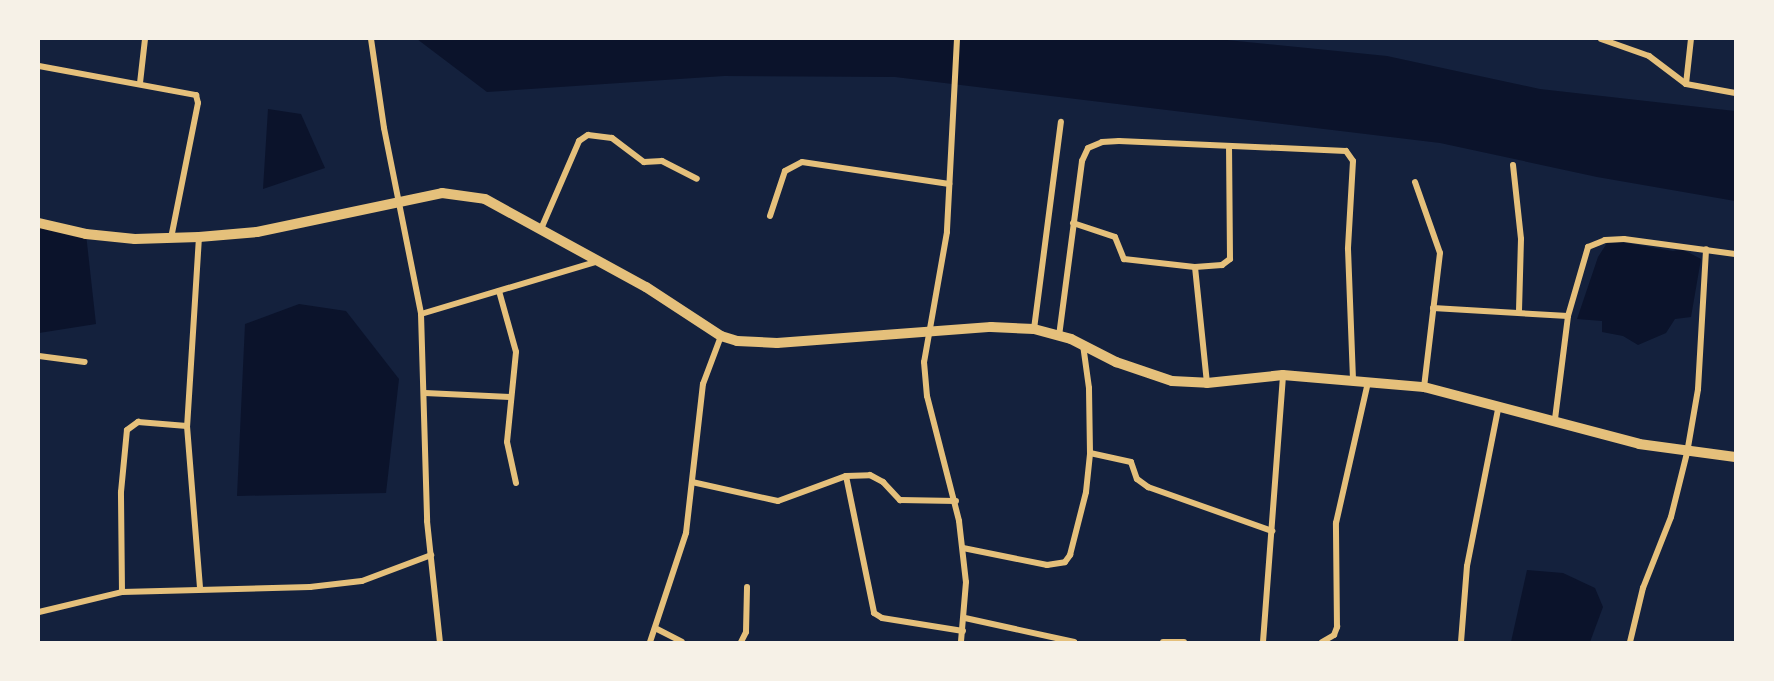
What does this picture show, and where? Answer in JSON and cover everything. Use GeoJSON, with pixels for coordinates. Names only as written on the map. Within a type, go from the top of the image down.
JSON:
{"type":"FeatureCollection","features":[{"type":"Feature","properties":{"kind":"street"},"geometry":{"type":"LineString","coordinates":[[140,83],[145,39]]}},
{"type":"Feature","properties":{"kind":"street"},"geometry":{"type":"LineString","coordinates":[[371,39],[384,128],[421,314],[430,555],[440,642]]}},
{"type":"Feature","properties":{"kind":"street"},"geometry":{"type":"LineString","coordinates":[[957,39],[947,232],[924,362],[927,396],[956,501],[963,548],[965,618],[961,642]]}},
{"type":"Feature","properties":{"kind":"street"},"geometry":{"type":"LineString","coordinates":[[1601,39],[1649,56],[1686,84],[1735,93]]}},
{"type":"Feature","properties":{"kind":"street"},"geometry":{"type":"LineString","coordinates":[[1686,84],[1690,39]]}},
{"type":"Feature","properties":{"kind":"street"},"geometry":{"type":"LineString","coordinates":[[39,66],[191,93],[198,98],[171,238]]}},
{"type":"Feature","properties":{"kind":"street"},"geometry":{"type":"LineString","coordinates":[[1034,329],[1061,122]]}},
{"type":"Feature","properties":{"kind":"street"},"geometry":{"type":"LineString","coordinates":[[541,229],[579,141],[588,135],[612,138],[644,162],[662,161],[697,179]]}},
{"type":"Feature","properties":{"kind":"street"},"geometry":{"type":"LineString","coordinates":[[1059,336],[1082,161],[1088,148],[1102,142],[1350,154],[1348,249],[1353,379]]}},
{"type":"Feature","properties":{"kind":"street"},"geometry":{"type":"LineString","coordinates":[[1073,223],[1115,237],[1124,259],[1195,267],[1222,265],[1230,259],[1229,147]]}},
{"type":"Feature","properties":{"kind":"street"},"geometry":{"type":"LineString","coordinates":[[770,216],[785,171],[802,162],[949,184]]}},
{"type":"Feature","properties":{"kind":"street"},"geometry":{"type":"LineString","coordinates":[[1513,165],[1521,239],[1518,312]]}},
{"type":"Feature","properties":{"kind":"street"},"geometry":{"type":"LineString","coordinates":[[1415,182],[1440,253],[1424,387]]}},
{"type":"Feature","properties":{"kind":"street"},"geometry":{"type":"LineString","coordinates":[[39,223],[86,234],[199,237],[257,232],[442,193],[485,199],[599,261],[721,336],[737,341],[777,343],[929,331],[1034,329],[1082,344],[1143,373],[1172,381],[1207,383],[1284,375],[1353,379],[1424,387],[1687,453],[1735,457]]}},
{"type":"Feature","properties":{"kind":"street"},"geometry":{"type":"LineString","coordinates":[[199,237],[187,426],[200,588]]}},
{"type":"Feature","properties":{"kind":"street"},"geometry":{"type":"LineString","coordinates":[[1555,419],[1568,316],[1588,247],[1605,240],[1624,239],[1735,254]]}},
{"type":"Feature","properties":{"kind":"street"},"geometry":{"type":"LineString","coordinates":[[1630,642],[1644,588],[1671,517],[1687,453],[1698,388],[1706,249]]}},
{"type":"Feature","properties":{"kind":"street"},"geometry":{"type":"LineString","coordinates":[[421,314],[599,261]]}},
{"type":"Feature","properties":{"kind":"street"},"geometry":{"type":"LineString","coordinates":[[1195,267],[1207,383]]}},
{"type":"Feature","properties":{"kind":"street"},"geometry":{"type":"LineString","coordinates":[[499,291],[516,352],[507,442],[516,483]]}},
{"type":"Feature","properties":{"kind":"street"},"geometry":{"type":"LineString","coordinates":[[1433,308],[1568,316]]}},
{"type":"Feature","properties":{"kind":"street"},"geometry":{"type":"LineString","coordinates":[[650,642],[686,533],[703,384],[721,336]]}},
{"type":"Feature","properties":{"kind":"street"},"geometry":{"type":"LineString","coordinates":[[963,548],[1047,565],[1065,562],[1086,492],[1090,453],[1089,388],[1082,344]]}},
{"type":"Feature","properties":{"kind":"street"},"geometry":{"type":"LineString","coordinates":[[39,356],[86,362]]}},
{"type":"Feature","properties":{"kind":"street"},"geometry":{"type":"LineString","coordinates":[[1263,642],[1284,375]]}},
{"type":"Feature","properties":{"kind":"street"},"geometry":{"type":"LineString","coordinates":[[1322,642],[1334,635],[1337,627],[1336,523],[1368,381]]}},
{"type":"Feature","properties":{"kind":"street"},"geometry":{"type":"LineString","coordinates":[[425,393],[510,397]]}},
{"type":"Feature","properties":{"kind":"street"},"geometry":{"type":"LineString","coordinates":[[1461,642],[1467,566],[1499,404]]}},
{"type":"Feature","properties":{"kind":"street"},"geometry":{"type":"LineString","coordinates":[[122,592],[121,492],[127,430],[138,422],[187,426]]}},
{"type":"Feature","properties":{"kind":"street"},"geometry":{"type":"LineString","coordinates":[[1090,453],[1131,462],[1137,479],[1148,487],[1272,531]]}},
{"type":"Feature","properties":{"kind":"street"},"geometry":{"type":"LineString","coordinates":[[692,482],[778,501],[846,476],[870,475],[883,482],[900,500],[956,501]]}},
{"type":"Feature","properties":{"kind":"street"},"geometry":{"type":"LineString","coordinates":[[846,476],[874,613],[882,618],[963,631]]}},
{"type":"Feature","properties":{"kind":"street"},"geometry":{"type":"LineString","coordinates":[[39,612],[122,592],[200,588],[310,587],[362,581],[430,555]]}},
{"type":"Feature","properties":{"kind":"street"},"geometry":{"type":"LineString","coordinates":[[741,642],[746,632],[747,587]]}},
{"type":"Feature","properties":{"kind":"street"},"geometry":{"type":"LineString","coordinates":[[965,618],[1074,642]]}},
{"type":"Feature","properties":{"kind":"street"},"geometry":{"type":"LineString","coordinates":[[655,628],[682,642]]}},
{"type":"Feature","properties":{"kind":"street"},"geometry":{"type":"LineString","coordinates":[[1163,642],[1184,642]]}},
{"type":"Feature","properties":{"kind":"water"},"geometry":{"type":"Polygon","coordinates":[[[417,39],[1217,39],[1387,56],[1540,89],[1735,111],[1735,201],[1597,177],[1440,143],[895,77],[724,76],[487,92],[417,39]]]}},
{"type":"Feature","properties":{"kind":"water"},"geometry":{"type":"Polygon","coordinates":[[[268,109],[301,114],[325,168],[263,189],[268,109]]]}},
{"type":"Feature","properties":{"kind":"water"},"geometry":{"type":"Polygon","coordinates":[[[39,223],[86,234],[96,324],[39,333],[39,223]]]}},
{"type":"Feature","properties":{"kind":"water"},"geometry":{"type":"Polygon","coordinates":[[[1621,242],[1673,251],[1682,249],[1701,259],[1691,317],[1675,319],[1666,333],[1638,345],[1623,336],[1602,332],[1602,321],[1577,319],[1598,257],[1607,243],[1621,242]]]}},
{"type":"Feature","properties":{"kind":"water"},"geometry":{"type":"Polygon","coordinates":[[[299,304],[346,311],[399,379],[386,493],[237,496],[245,324],[299,304]]]}},
{"type":"Feature","properties":{"kind":"water"},"geometry":{"type":"Polygon","coordinates":[[[1527,570],[1563,573],[1595,588],[1603,607],[1590,642],[1511,642],[1527,570]]]}}]}
